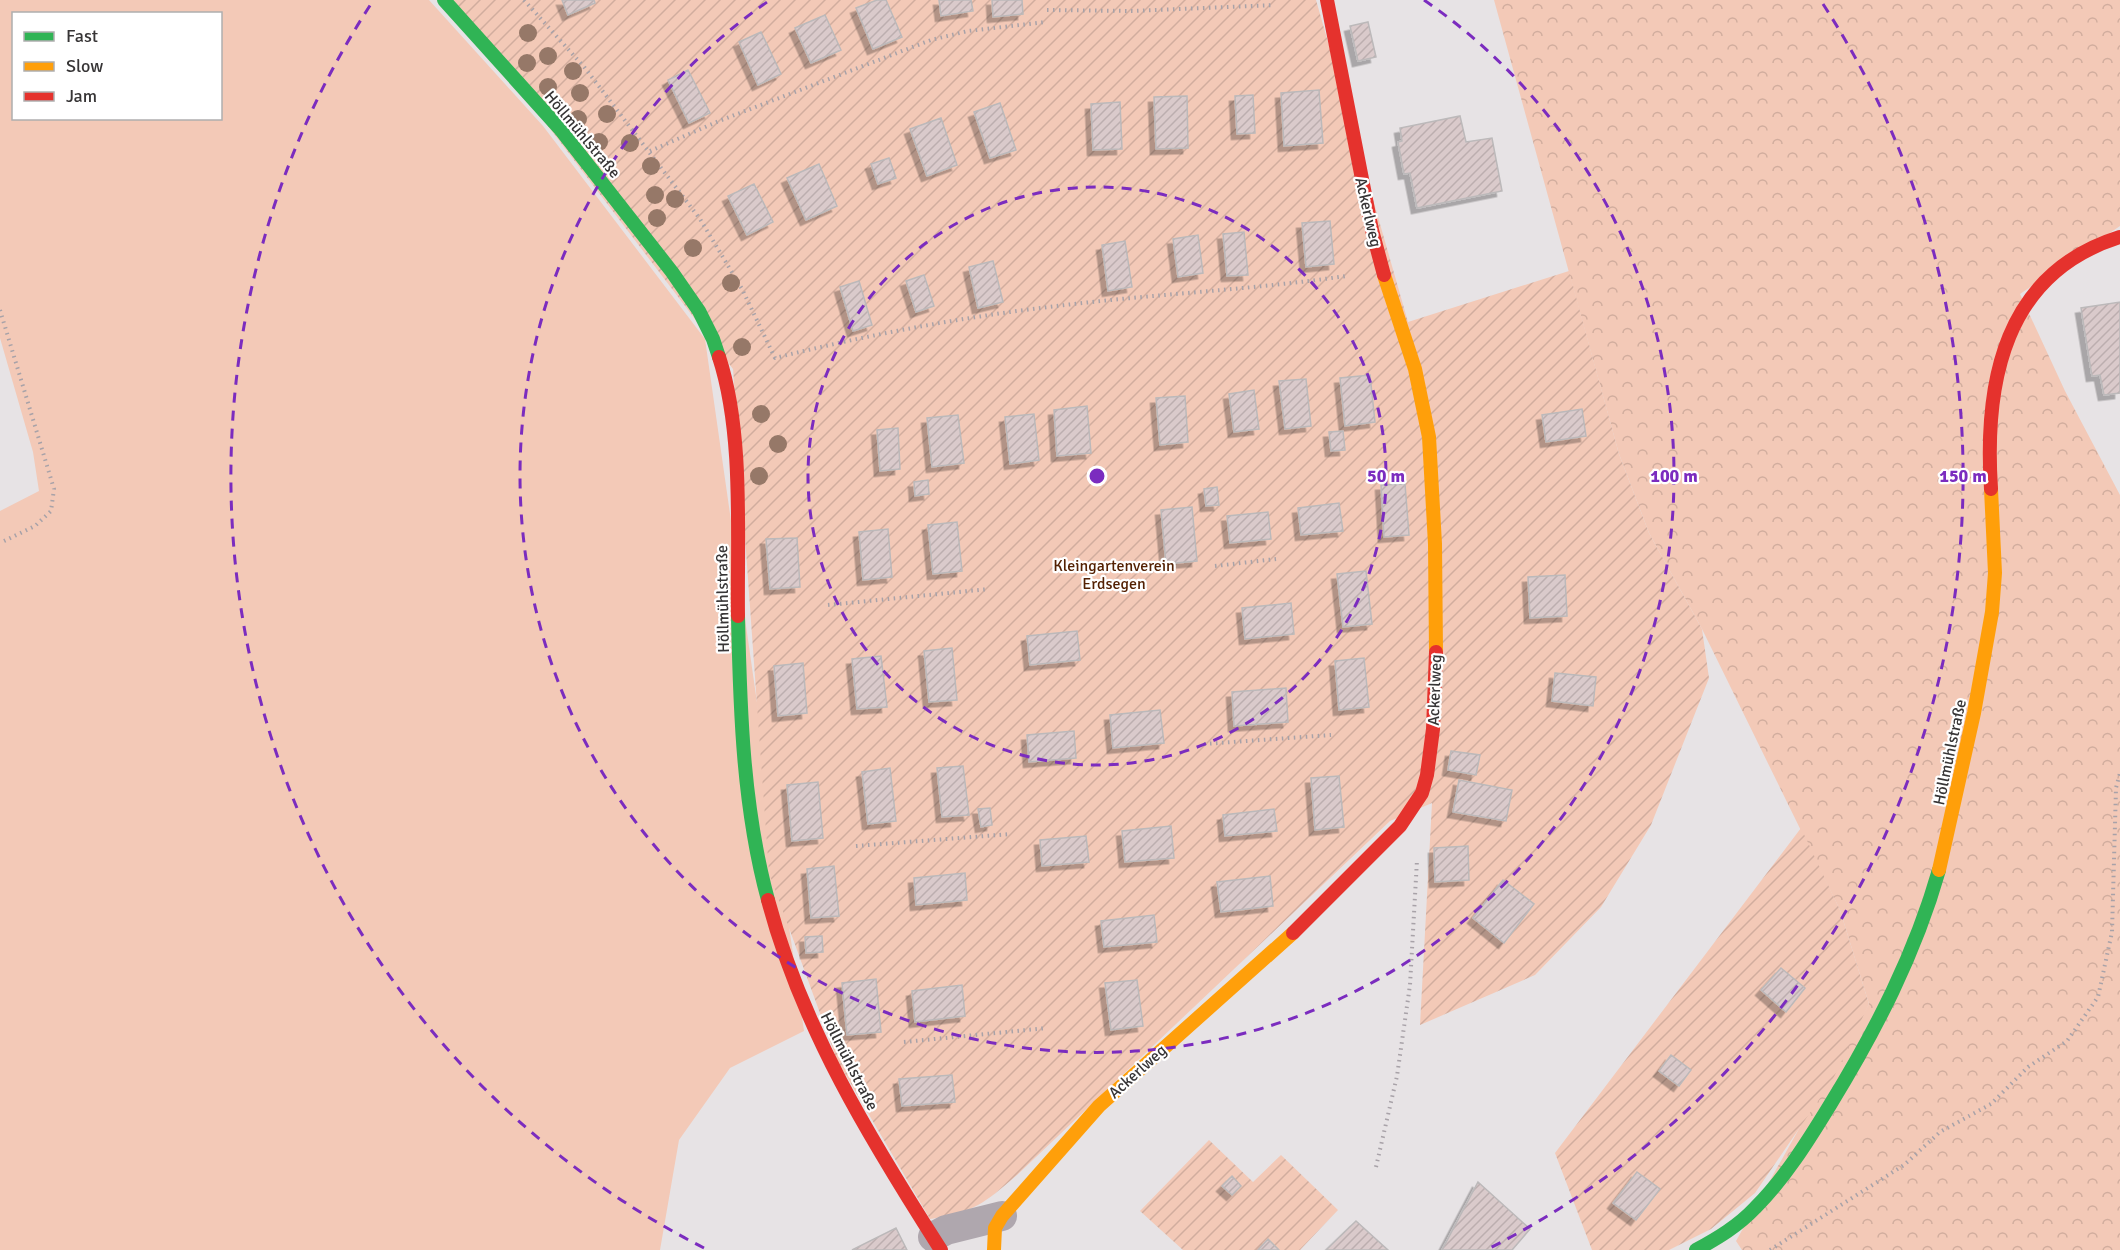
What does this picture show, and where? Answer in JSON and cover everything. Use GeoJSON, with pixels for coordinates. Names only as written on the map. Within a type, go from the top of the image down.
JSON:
{"type":"FeatureCollection","features":[{"type":"Feature","properties":{"kind":"street","name":"Höllmühlstraße"},"geometry":{"type":"LineString","coordinates":[[444,0],[548,116],[616,199],[696,305],[712,337],[732,409],[736,468],[742,720],[748,798],[761,876],[779,939],[798,993],[830,1064],[885,1164],[937,1243]]}},
{"type":"Feature","properties":{"kind":"street","name":"Ackerlweg"},"geometry":{"type":"LineString","coordinates":[[994,1250],[995,1228],[1002,1216],[1099,1106],[1278,948],[1400,826],[1422,793],[1427,775],[1433,729],[1436,637],[1433,494],[1429,437],[1414,369],[1382,270],[1360,175],[1327,0]]}},
{"type":"Feature","properties":{"kind":"street","name":"Höllmühlstraße"},"geometry":{"type":"LineString","coordinates":[[1696,1250],[1712,1243],[1758,1207],[1795,1162],[1859,1057],[1917,939],[1937,877],[1953,814],[1987,646],[1994,590],[1989,438],[1998,376],[2008,337],[2030,300],[2063,264],[2087,249],[2120,237]]}},
{"type":"Feature","properties":{"kind":"street"},"geometry":{"type":"LineString","coordinates":[[937,1243],[946,1230],[1002,1216]]}},
{"type":"Feature","properties":{"kind":"path"},"geometry":{"type":"LineString","coordinates":[[524,0],[585,68],[712,236],[742,290],[775,358],[821,346],[1036,309],[1224,291],[1382,270]]}},
{"type":"Feature","properties":{"kind":"path"},"geometry":{"type":"LineString","coordinates":[[1047,10],[1156,10],[1274,5]]}},
{"type":"Feature","properties":{"kind":"path"},"geometry":{"type":"LineString","coordinates":[[650,151],[719,121],[931,40],[968,32],[1046,22]]}},
{"type":"Feature","properties":{"kind":"path"},"geometry":{"type":"LineString","coordinates":[[0,310],[54,489],[51,511],[35,526],[0,543]]}},
{"type":"Feature","properties":{"kind":"path"},"geometry":{"type":"LineString","coordinates":[[1215,566],[1276,559]]}},
{"type":"Feature","properties":{"kind":"path"},"geometry":{"type":"LineString","coordinates":[[828,605],[989,589]]}},
{"type":"Feature","properties":{"kind":"path"},"geometry":{"type":"LineString","coordinates":[[1204,744],[1331,735]]}},
{"type":"Feature","properties":{"kind":"path"},"geometry":{"type":"LineString","coordinates":[[1770,1250],[1904,1165],[1940,1132],[1991,1104],[2028,1067],[2067,1041],[2098,997],[2112,932],[2116,788],[2120,773]]}},
{"type":"Feature","properties":{"kind":"path"},"geometry":{"type":"LineString","coordinates":[[1376,1167],[1397,1076],[1410,986],[1417,871],[1417,826],[1413,809]]}},
{"type":"Feature","properties":{"kind":"path"},"geometry":{"type":"LineString","coordinates":[[856,846],[1011,834]]}},
{"type":"Feature","properties":{"kind":"path"},"geometry":{"type":"LineString","coordinates":[[904,1042],[1047,1028]]}},
{"type":"Feature","properties":{"kind":"green space"},"geometry":{"type":"Polygon","coordinates":[[[0,0],[429,0],[543,126],[705,339],[804,1031],[730,1068],[679,1140],[660,1250],[0,1250],[0,511],[39,491],[33,452],[0,338],[0,0]]]}},
{"type":"Feature","properties":{"kind":"green space","name":"Kleingartenverein Erdsegen"},"geometry":{"type":"Polygon","coordinates":[[[452,0],[1316,0],[1408,322],[1569,271],[1619,454],[1649,533],[1702,629],[1709,678],[1651,825],[1601,907],[1535,975],[1420,1025],[1432,803],[1390,821],[1017,1175],[978,1205],[958,1213],[930,1219],[837,1060],[769,873],[733,369],[452,0]]]}},
{"type":"Feature","properties":{"kind":"green space"},"geometry":{"type":"Polygon","coordinates":[[[1494,0],[2120,0],[2120,226],[2020,294],[2065,391],[2120,495],[2120,1250],[1742,1250],[1736,1241],[1869,1004],[1840,910],[1702,629],[1649,533],[1619,454],[1494,0]]]}},
{"type":"Feature","properties":{"kind":"green space"},"geometry":{"type":"Polygon","coordinates":[[[1801,828],[1840,910],[1869,1004],[1833,1079],[1755,1193],[1711,1229],[1669,1250],[1592,1250],[1555,1153],[1801,828]]]}},
{"type":"Feature","properties":{"kind":"green space"},"geometry":{"type":"Polygon","coordinates":[[[1209,1140],[1253,1182],[1281,1155],[1338,1210],[1300,1250],[1183,1250],[1140,1211],[1209,1140]]]}},
{"type":"Feature","properties":{"kind":"building"},"geometry":{"type":"Polygon","coordinates":[[[562,0],[594,0],[595,3],[568,15],[562,0]]]}},
{"type":"Feature","properties":{"kind":"building"},"geometry":{"type":"Polygon","coordinates":[[[877,0],[886,0],[902,37],[873,49],[856,8],[877,0]]]}},
{"type":"Feature","properties":{"kind":"building"},"geometry":{"type":"Polygon","coordinates":[[[939,0],[971,0],[973,11],[941,16],[939,0]]]}},
{"type":"Feature","properties":{"kind":"building"},"geometry":{"type":"Polygon","coordinates":[[[992,0],[1022,0],[1023,14],[993,17],[992,0]]]}},
{"type":"Feature","properties":{"kind":"building"},"geometry":{"type":"Polygon","coordinates":[[[825,15],[841,50],[811,63],[795,28],[825,15]]]}},
{"type":"Feature","properties":{"kind":"building"},"geometry":{"type":"Polygon","coordinates":[[[1368,22],[1376,57],[1358,61],[1350,26],[1368,22]]]}},
{"type":"Feature","properties":{"kind":"building"},"geometry":{"type":"Polygon","coordinates":[[[761,32],[781,74],[758,85],[739,42],[761,32]]]}},
{"type":"Feature","properties":{"kind":"building"},"geometry":{"type":"Polygon","coordinates":[[[688,70],[710,113],[689,123],[668,80],[688,70]]]}},
{"type":"Feature","properties":{"kind":"building"},"geometry":{"type":"Polygon","coordinates":[[[1319,90],[1323,143],[1284,146],[1281,93],[1319,90]]]}},
{"type":"Feature","properties":{"kind":"building"},"geometry":{"type":"Polygon","coordinates":[[[1253,95],[1255,133],[1237,134],[1235,96],[1253,95]]]}},
{"type":"Feature","properties":{"kind":"building"},"geometry":{"type":"Polygon","coordinates":[[[1187,96],[1188,148],[1156,149],[1154,97],[1187,96]]]}},
{"type":"Feature","properties":{"kind":"building"},"geometry":{"type":"Polygon","coordinates":[[[1120,102],[1122,149],[1093,150],[1091,104],[1120,102]]]}},
{"type":"Feature","properties":{"kind":"building"},"geometry":{"type":"Polygon","coordinates":[[[1000,103],[1016,150],[990,158],[974,112],[1000,103]]]}},
{"type":"Feature","properties":{"kind":"building"},"geometry":{"type":"Polygon","coordinates":[[[1460,116],[1466,142],[1492,138],[1502,191],[1417,208],[1410,173],[1404,174],[1398,142],[1402,141],[1400,128],[1460,116]]]}},
{"type":"Feature","properties":{"kind":"building"},"geometry":{"type":"Polygon","coordinates":[[[941,118],[957,165],[927,176],[910,129],[941,118]]]}},
{"type":"Feature","properties":{"kind":"building"},"geometry":{"type":"Polygon","coordinates":[[[889,158],[896,178],[878,184],[871,164],[889,158]]]}},
{"type":"Feature","properties":{"kind":"building"},"geometry":{"type":"Polygon","coordinates":[[[819,164],[837,206],[806,220],[787,178],[819,164]]]}},
{"type":"Feature","properties":{"kind":"building"},"geometry":{"type":"Polygon","coordinates":[[[754,184],[773,222],[747,235],[728,196],[754,184]]]}},
{"type":"Feature","properties":{"kind":"building"},"geometry":{"type":"Polygon","coordinates":[[[1330,221],[1334,264],[1306,267],[1302,223],[1330,221]]]}},
{"type":"Feature","properties":{"kind":"building"},"geometry":{"type":"Polygon","coordinates":[[[1244,232],[1248,275],[1227,276],[1223,234],[1244,232]]]}},
{"type":"Feature","properties":{"kind":"building"},"geometry":{"type":"Polygon","coordinates":[[[1198,235],[1203,273],[1178,277],[1173,239],[1198,235]]]}},
{"type":"Feature","properties":{"kind":"building"},"geometry":{"type":"Polygon","coordinates":[[[1125,241],[1132,287],[1108,291],[1102,245],[1125,241]]]}},
{"type":"Feature","properties":{"kind":"building"},"geometry":{"type":"Polygon","coordinates":[[[993,261],[1003,302],[978,308],[969,267],[993,261]]]}},
{"type":"Feature","properties":{"kind":"building"},"geometry":{"type":"Polygon","coordinates":[[[924,275],[934,306],[916,312],[906,281],[924,275]]]}},
{"type":"Feature","properties":{"kind":"building"},"geometry":{"type":"Polygon","coordinates":[[[859,281],[872,325],[853,331],[840,287],[859,281]]]}},
{"type":"Feature","properties":{"kind":"building"},"geometry":{"type":"Polygon","coordinates":[[[2120,302],[2120,393],[2104,395],[2100,375],[2092,376],[2081,308],[2120,302]]]}},
{"type":"Feature","properties":{"kind":"building"},"geometry":{"type":"Polygon","coordinates":[[[1370,375],[1375,422],[1345,426],[1340,378],[1370,375]]]}},
{"type":"Feature","properties":{"kind":"building"},"geometry":{"type":"Polygon","coordinates":[[[1306,379],[1311,426],[1285,429],[1279,381],[1306,379]]]}},
{"type":"Feature","properties":{"kind":"building"},"geometry":{"type":"Polygon","coordinates":[[[1254,390],[1259,429],[1234,432],[1229,394],[1254,390]]]}},
{"type":"Feature","properties":{"kind":"building"},"geometry":{"type":"Polygon","coordinates":[[[1185,396],[1188,442],[1160,445],[1156,398],[1185,396]]]}},
{"type":"Feature","properties":{"kind":"building"},"geometry":{"type":"Polygon","coordinates":[[[1087,406],[1091,453],[1057,456],[1054,410],[1087,406]]]}},
{"type":"Feature","properties":{"kind":"building"},"geometry":{"type":"Polygon","coordinates":[[[1582,409],[1586,436],[1546,442],[1542,415],[1582,409]]]}},
{"type":"Feature","properties":{"kind":"building"},"geometry":{"type":"Polygon","coordinates":[[[1034,414],[1039,460],[1010,464],[1005,417],[1034,414]]]}},
{"type":"Feature","properties":{"kind":"building"},"geometry":{"type":"Polygon","coordinates":[[[958,415],[964,463],[932,467],[927,418],[958,415]]]}},
{"type":"Feature","properties":{"kind":"building"},"geometry":{"type":"Polygon","coordinates":[[[898,428],[900,469],[880,471],[877,430],[898,428]]]}},
{"type":"Feature","properties":{"kind":"building"},"geometry":{"type":"Polygon","coordinates":[[[1343,431],[1345,450],[1331,451],[1329,432],[1343,431]]]}},
{"type":"Feature","properties":{"kind":"building"},"geometry":{"type":"Polygon","coordinates":[[[928,480],[929,494],[915,496],[914,482],[928,480]]]}},
{"type":"Feature","properties":{"kind":"building"},"geometry":{"type":"Polygon","coordinates":[[[1405,484],[1409,535],[1384,537],[1381,485],[1405,484]]]}},
{"type":"Feature","properties":{"kind":"building"},"geometry":{"type":"Polygon","coordinates":[[[1217,487],[1219,505],[1206,506],[1204,489],[1217,487]]]}},
{"type":"Feature","properties":{"kind":"building"},"geometry":{"type":"Polygon","coordinates":[[[1339,503],[1343,531],[1301,535],[1298,508],[1339,503]]]}},
{"type":"Feature","properties":{"kind":"building"},"geometry":{"type":"Polygon","coordinates":[[[1192,507],[1197,561],[1166,564],[1161,510],[1192,507]]]}},
{"type":"Feature","properties":{"kind":"building"},"geometry":{"type":"Polygon","coordinates":[[[1268,512],[1271,539],[1230,543],[1227,516],[1268,512]]]}},
{"type":"Feature","properties":{"kind":"building"},"geometry":{"type":"Polygon","coordinates":[[[957,522],[962,571],[933,574],[928,525],[957,522]]]}},
{"type":"Feature","properties":{"kind":"building"},"geometry":{"type":"Polygon","coordinates":[[[888,529],[892,577],[863,580],[859,532],[888,529]]]}},
{"type":"Feature","properties":{"kind":"building"},"geometry":{"type":"Polygon","coordinates":[[[797,538],[800,587],[770,589],[766,539],[797,538]]]}},
{"type":"Feature","properties":{"kind":"building"},"geometry":{"type":"Polygon","coordinates":[[[1366,571],[1372,624],[1343,627],[1337,574],[1366,571]]]}},
{"type":"Feature","properties":{"kind":"building"},"geometry":{"type":"Polygon","coordinates":[[[1565,575],[1567,616],[1530,618],[1528,577],[1565,575]]]}},
{"type":"Feature","properties":{"kind":"building"},"geometry":{"type":"Polygon","coordinates":[[[1291,603],[1294,634],[1245,639],[1242,608],[1291,603]]]}},
{"type":"Feature","properties":{"kind":"building"},"geometry":{"type":"Polygon","coordinates":[[[1077,631],[1080,660],[1030,665],[1027,636],[1077,631]]]}},
{"type":"Feature","properties":{"kind":"building"},"geometry":{"type":"Polygon","coordinates":[[[952,648],[957,700],[929,702],[924,651],[952,648]]]}},
{"type":"Feature","properties":{"kind":"building"},"geometry":{"type":"Polygon","coordinates":[[[881,656],[887,707],[857,709],[852,659],[881,656]]]}},
{"type":"Feature","properties":{"kind":"building"},"geometry":{"type":"Polygon","coordinates":[[[1364,658],[1369,707],[1339,710],[1335,661],[1364,658]]]}},
{"type":"Feature","properties":{"kind":"building"},"geometry":{"type":"Polygon","coordinates":[[[803,663],[807,713],[778,716],[774,666],[803,663]]]}},
{"type":"Feature","properties":{"kind":"building"},"geometry":{"type":"Polygon","coordinates":[[[1555,673],[1596,677],[1593,706],[1552,701],[1555,673]]]}},
{"type":"Feature","properties":{"kind":"building"},"geometry":{"type":"Polygon","coordinates":[[[1286,688],[1288,722],[1234,726],[1232,692],[1286,688]]]}},
{"type":"Feature","properties":{"kind":"building"},"geometry":{"type":"Polygon","coordinates":[[[1160,710],[1164,743],[1113,748],[1110,715],[1160,710]]]}},
{"type":"Feature","properties":{"kind":"building"},"geometry":{"type":"Polygon","coordinates":[[[1074,731],[1076,758],[1029,762],[1027,735],[1074,731]]]}},
{"type":"Feature","properties":{"kind":"building"},"geometry":{"type":"Polygon","coordinates":[[[1451,751],[1480,755],[1476,775],[1448,770],[1451,751]]]}},
{"type":"Feature","properties":{"kind":"building"},"geometry":{"type":"Polygon","coordinates":[[[963,766],[969,815],[942,817],[937,768],[963,766]]]}},
{"type":"Feature","properties":{"kind":"building"},"geometry":{"type":"Polygon","coordinates":[[[890,768],[896,821],[868,824],[862,772],[890,768]]]}},
{"type":"Feature","properties":{"kind":"building"},"geometry":{"type":"Polygon","coordinates":[[[1339,776],[1344,827],[1315,830],[1311,778],[1339,776]]]}},
{"type":"Feature","properties":{"kind":"building"},"geometry":{"type":"Polygon","coordinates":[[[1459,780],[1512,790],[1506,821],[1453,812],[1459,780]]]}},
{"type":"Feature","properties":{"kind":"building"},"geometry":{"type":"Polygon","coordinates":[[[818,782],[823,838],[792,841],[787,785],[818,782]]]}},
{"type":"Feature","properties":{"kind":"building"},"geometry":{"type":"Polygon","coordinates":[[[990,808],[992,825],[981,827],[978,809],[990,808]]]}},
{"type":"Feature","properties":{"kind":"building"},"geometry":{"type":"Polygon","coordinates":[[[1274,809],[1277,831],[1225,836],[1223,815],[1274,809]]]}},
{"type":"Feature","properties":{"kind":"building"},"geometry":{"type":"Polygon","coordinates":[[[1171,826],[1174,858],[1125,862],[1122,831],[1171,826]]]}},
{"type":"Feature","properties":{"kind":"building"},"geometry":{"type":"Polygon","coordinates":[[[1086,836],[1089,862],[1042,866],[1040,840],[1086,836]]]}},
{"type":"Feature","properties":{"kind":"building"},"geometry":{"type":"Polygon","coordinates":[[[1468,846],[1469,880],[1435,882],[1434,848],[1468,846]]]}},
{"type":"Feature","properties":{"kind":"building"},"geometry":{"type":"Polygon","coordinates":[[[834,866],[839,916],[811,918],[807,869],[834,866]]]}},
{"type":"Feature","properties":{"kind":"building"},"geometry":{"type":"Polygon","coordinates":[[[965,873],[967,900],[916,905],[914,878],[965,873]]]}},
{"type":"Feature","properties":{"kind":"building"},"geometry":{"type":"Polygon","coordinates":[[[1270,876],[1273,906],[1221,912],[1217,882],[1270,876]]]}},
{"type":"Feature","properties":{"kind":"building"},"geometry":{"type":"Polygon","coordinates":[[[1503,880],[1534,904],[1504,943],[1473,918],[1503,880]]]}},
{"type":"Feature","properties":{"kind":"building"},"geometry":{"type":"Polygon","coordinates":[[[1154,915],[1157,942],[1104,947],[1101,921],[1154,915]]]}},
{"type":"Feature","properties":{"kind":"building"},"geometry":{"type":"Polygon","coordinates":[[[822,936],[823,952],[806,953],[805,937],[822,936]]]}},
{"type":"Feature","properties":{"kind":"building"},"geometry":{"type":"Polygon","coordinates":[[[1781,968],[1805,988],[1786,1012],[1761,990],[1781,968]]]}},
{"type":"Feature","properties":{"kind":"building"},"geometry":{"type":"Polygon","coordinates":[[[876,979],[881,1032],[847,1035],[842,983],[876,979]]]}},
{"type":"Feature","properties":{"kind":"building"},"geometry":{"type":"Polygon","coordinates":[[[1137,980],[1143,1026],[1111,1030],[1105,983],[1137,980]]]}},
{"type":"Feature","properties":{"kind":"building"},"geometry":{"type":"Polygon","coordinates":[[[962,985],[965,1016],[915,1022],[912,991],[962,985]]]}},
{"type":"Feature","properties":{"kind":"building"},"geometry":{"type":"Polygon","coordinates":[[[1671,1055],[1691,1070],[1679,1086],[1659,1071],[1671,1055]]]}},
{"type":"Feature","properties":{"kind":"building"},"geometry":{"type":"Polygon","coordinates":[[[952,1075],[955,1102],[902,1106],[899,1079],[952,1075]]]}},
{"type":"Feature","properties":{"kind":"building"},"geometry":{"type":"Polygon","coordinates":[[[1637,1172],[1660,1189],[1636,1220],[1613,1203],[1637,1172]]]}},
{"type":"Feature","properties":{"kind":"building"},"geometry":{"type":"Polygon","coordinates":[[[1232,1176],[1241,1186],[1232,1195],[1222,1186],[1232,1176]]]}},
{"type":"Feature","properties":{"kind":"building"},"geometry":{"type":"Polygon","coordinates":[[[1478,1182],[1530,1229],[1512,1250],[1442,1250],[1478,1182]]]}},
{"type":"Feature","properties":{"kind":"building"},"geometry":{"type":"Polygon","coordinates":[[[1356,1221],[1388,1250],[1326,1250],[1356,1221]]]}},
{"type":"Feature","properties":{"kind":"building"},"geometry":{"type":"Polygon","coordinates":[[[896,1228],[907,1250],[852,1250],[896,1228]]]}},
{"type":"Feature","properties":{"kind":"building"},"geometry":{"type":"Polygon","coordinates":[[[1268,1239],[1279,1250],[1258,1250],[1268,1239]]]}},
{"type":"Feature","properties":{"kind":"traffic: fast"},"geometry":{"type":"LineString","coordinates":[[444,0],[560,129],[672,272],[699,311],[719,357]]}},
{"type":"Feature","properties":{"kind":"traffic: fast"},"geometry":{"type":"LineString","coordinates":[[738,616],[744,759],[753,830],[768,900]]}},
{"type":"Feature","properties":{"kind":"traffic: fast"},"geometry":{"type":"LineString","coordinates":[[1696,1250],[1727,1231],[1755,1208],[1786,1172],[1813,1132],[1847,1077],[1893,991],[1918,932],[1939,870]]}},
{"type":"Feature","properties":{"kind":"traffic: slow"},"geometry":{"type":"LineString","coordinates":[[1384,275],[1415,369],[1429,437],[1435,544],[1436,652]]}},
{"type":"Feature","properties":{"kind":"traffic: slow"},"geometry":{"type":"LineString","coordinates":[[1939,870],[1974,713],[1992,612],[1995,573],[1991,489]]}},
{"type":"Feature","properties":{"kind":"traffic: slow"},"geometry":{"type":"LineString","coordinates":[[994,1250],[995,1228],[1002,1216],[1099,1106],[1293,933]]}},
{"type":"Feature","properties":{"kind":"traffic: jam"},"geometry":{"type":"LineString","coordinates":[[1327,0],[1372,230],[1384,275]]}},
{"type":"Feature","properties":{"kind":"traffic: jam"},"geometry":{"type":"LineString","coordinates":[[1991,489],[1992,410],[1998,372],[2009,336],[2026,304],[2050,277],[2081,254],[2120,237]]}},
{"type":"Feature","properties":{"kind":"traffic: jam"},"geometry":{"type":"LineString","coordinates":[[719,357],[727,387],[736,451],[738,616]]}},
{"type":"Feature","properties":{"kind":"traffic: jam"},"geometry":{"type":"LineString","coordinates":[[1293,933],[1400,826],[1422,793],[1427,775],[1433,729],[1436,652]]}},
{"type":"Feature","properties":{"kind":"traffic: jam"},"geometry":{"type":"LineString","coordinates":[[768,900],[782,947],[819,1038],[864,1124],[941,1250]]}}]}
